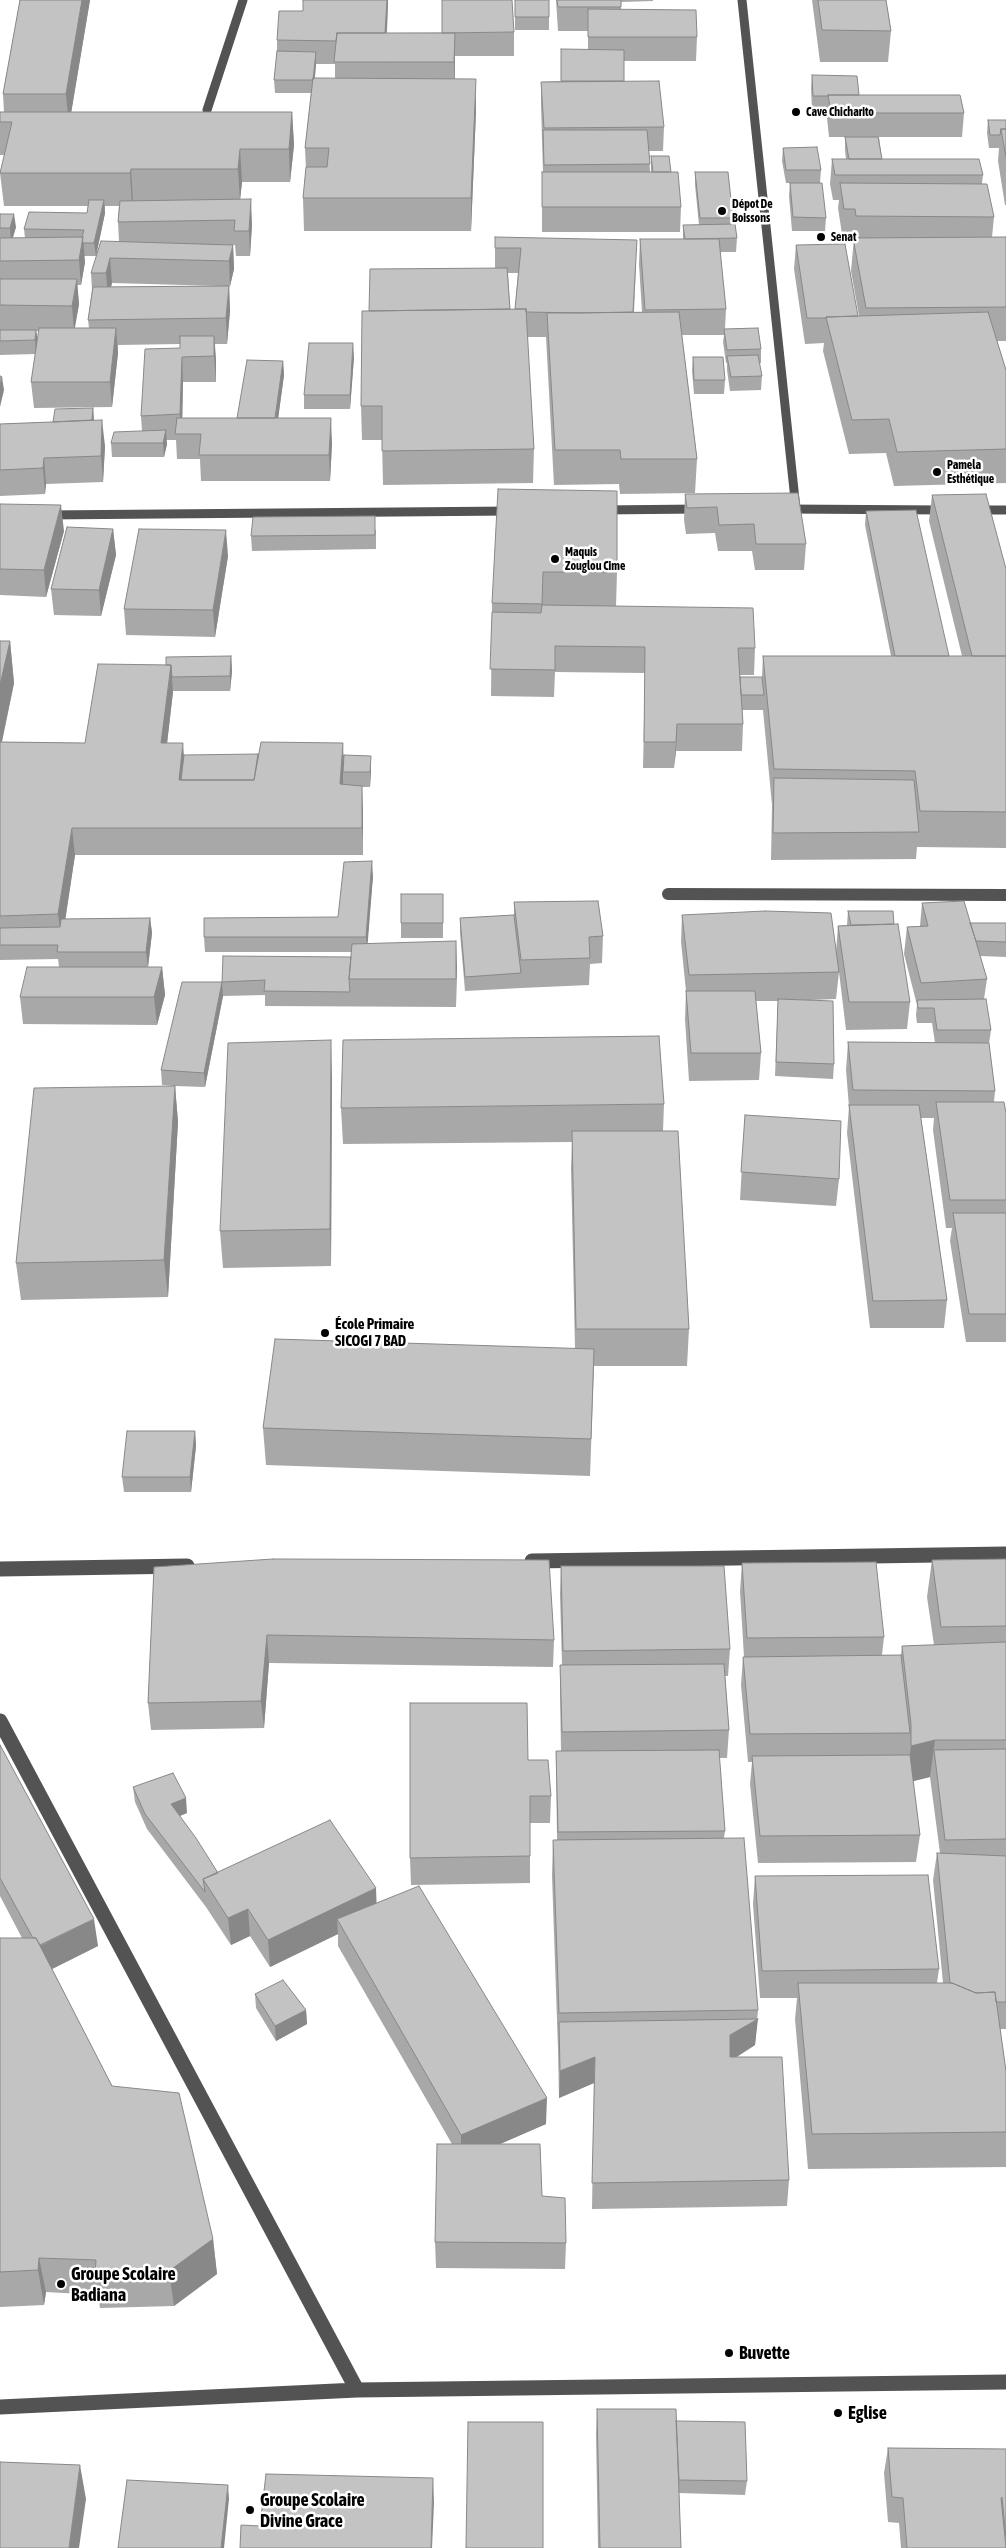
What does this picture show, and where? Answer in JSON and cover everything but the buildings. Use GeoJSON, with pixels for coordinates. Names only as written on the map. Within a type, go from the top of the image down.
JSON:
{"type":"FeatureCollection","features":[{"type":"Feature","properties":{"kind":"street"},"geometry":{"type":"LineString","coordinates":[[207,110],[243,0]]}},
{"type":"Feature","properties":{"kind":"street"},"geometry":{"type":"LineString","coordinates":[[742,0],[796,508]]}},
{"type":"Feature","properties":{"kind":"street"},"geometry":{"type":"LineString","coordinates":[[587,510],[707,509]]}},
{"type":"Feature","properties":{"kind":"street"},"geometry":{"type":"LineString","coordinates":[[776,509],[1006,510]]}},
{"type":"Feature","properties":{"kind":"street"},"geometry":{"type":"LineString","coordinates":[[30,515],[528,511]]}},
{"type":"Feature","properties":{"kind":"street"},"geometry":{"type":"LineString","coordinates":[[668,894],[1006,896]]}},
{"type":"Feature","properties":{"kind":"street"},"geometry":{"type":"LineString","coordinates":[[518,1561],[1006,1554]]}},
{"type":"Feature","properties":{"kind":"street"},"geometry":{"type":"LineString","coordinates":[[0,1568],[199,1566]]}},
{"type":"Feature","properties":{"kind":"street"},"geometry":{"type":"LineString","coordinates":[[0,1721],[357,2390]]}},
{"type":"Feature","properties":{"kind":"street"},"geometry":{"type":"LineString","coordinates":[[0,2407],[357,2390],[1006,2382]]}},
{"type":"Feature","properties":{"kind":"place","name":"Cave Chicharito"},"geometry":{"type":"Point","coordinates":[796,112]}},
{"type":"Feature","properties":{"kind":"place","name":"Dépot De Boissons"},"geometry":{"type":"Point","coordinates":[722,211]}},
{"type":"Feature","properties":{"kind":"place","name":"Senat"},"geometry":{"type":"Point","coordinates":[821,237]}},
{"type":"Feature","properties":{"kind":"place","name":"Pamela Esthétique"},"geometry":{"type":"Point","coordinates":[937,472]}},
{"type":"Feature","properties":{"kind":"place","name":"Maquis Zouglou Cime"},"geometry":{"type":"Point","coordinates":[555,559]}},
{"type":"Feature","properties":{"kind":"place","name":"École Primaire SICOGI 7 BAD"},"geometry":{"type":"Point","coordinates":[325,1333]}},
{"type":"Feature","properties":{"kind":"place","name":"Groupe Scolaire Badiana"},"geometry":{"type":"Point","coordinates":[61,2284]}},
{"type":"Feature","properties":{"kind":"place","name":"Buvette"},"geometry":{"type":"Point","coordinates":[729,2353]}},
{"type":"Feature","properties":{"kind":"place","name":"Eglise"},"geometry":{"type":"Point","coordinates":[838,2413]}},
{"type":"Feature","properties":{"kind":"place","name":"Groupe Scolaire Divine Grace"},"geometry":{"type":"Point","coordinates":[250,2510]}}]}
